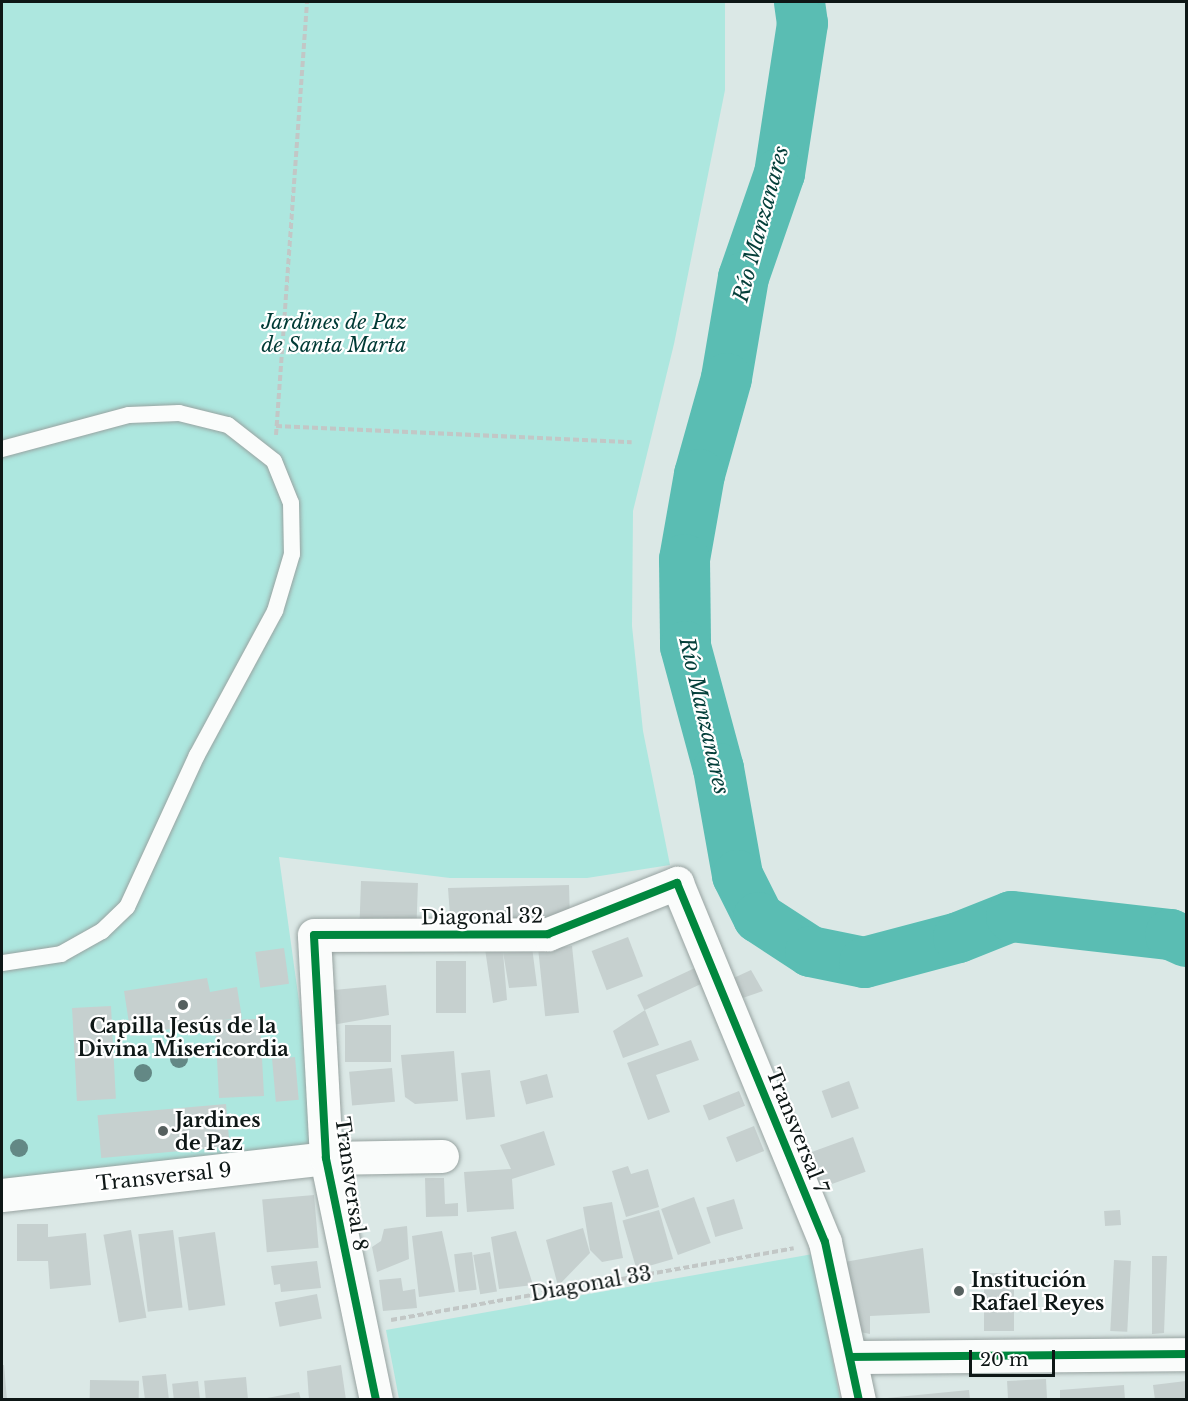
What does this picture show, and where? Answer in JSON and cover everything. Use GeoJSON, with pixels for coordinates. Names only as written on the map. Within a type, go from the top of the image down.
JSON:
{"type":"FeatureCollection","features":[{"type":"Feature","properties":{"kind":"street","name":"Diagonal 32"},"geometry":{"type":"LineString","coordinates":[[314,935],[548,934],[677,883]]}},
{"type":"Feature","properties":{"kind":"street","name":"Transversal 7"},"geometry":{"type":"LineString","coordinates":[[677,883],[825,1242],[859,1400]]}},
{"type":"Feature","properties":{"kind":"street","name":"Transversal 8"},"geometry":{"type":"LineString","coordinates":[[314,935],[326,1158],[358,1326],[376,1400]]}},
{"type":"Feature","properties":{"kind":"street","name":"Transversal 8"},"geometry":{"type":"LineString","coordinates":[[326,1158],[442,1156]]}},
{"type":"Feature","properties":{"kind":"street","name":"Transversal 9"},"geometry":{"type":"LineString","coordinates":[[2,1195],[326,1158]]}},
{"type":"Feature","properties":{"kind":"street"},"geometry":{"type":"LineString","coordinates":[[850,1357],[1186,1354]]}},
{"type":"Feature","properties":{"kind":"lane"},"geometry":{"type":"LineString","coordinates":[[2,449],[129,415],[179,413],[228,425],[274,461],[291,503],[292,554],[275,611],[197,755],[126,908],[102,931],[61,954],[2,963]]}},
{"type":"Feature","properties":{"kind":"path"},"geometry":{"type":"LineString","coordinates":[[274,461],[307,2]]}},
{"type":"Feature","properties":{"kind":"path"},"geometry":{"type":"LineString","coordinates":[[276,426],[632,441]]}},
{"type":"Feature","properties":{"kind":"green space","name":"Jardines de Paz de Santa Marta"},"geometry":{"type":"Polygon","coordinates":[[[2,2],[725,2],[725,90],[674,344],[633,511],[632,626],[643,731],[670,865],[587,878],[450,878],[279,857],[319,1146],[2,1184],[2,2]]]}},
{"type":"Feature","properties":{"kind":"green space"},"geometry":{"type":"Polygon","coordinates":[[[813,1254],[840,1399],[399,1399],[386,1330],[813,1254]]]}},
{"type":"Feature","properties":{"kind":"building"},"geometry":{"type":"Polygon","coordinates":[[[361,881],[418,883],[416,928],[359,926],[361,881]]]}},
{"type":"Feature","properties":{"kind":"building"},"geometry":{"type":"Polygon","coordinates":[[[569,885],[570,921],[451,930],[448,888],[569,885]]]}},
{"type":"Feature","properties":{"kind":"building"},"geometry":{"type":"Polygon","coordinates":[[[628,937],[643,976],[607,990],[592,951],[628,937]]]}},
{"type":"Feature","properties":{"kind":"building"},"geometry":{"type":"Polygon","coordinates":[[[572,946],[579,1013],[545,1016],[538,950],[572,946]]]}},
{"type":"Feature","properties":{"kind":"building"},"geometry":{"type":"Polygon","coordinates":[[[532,947],[537,986],[509,988],[503,952],[507,1000],[493,1003],[485,949],[532,947]]]}},
{"type":"Feature","properties":{"kind":"building"},"geometry":{"type":"Polygon","coordinates":[[[284,948],[289,984],[260,988],[255,952],[284,948]]]}},
{"type":"Feature","properties":{"kind":"building"},"geometry":{"type":"Polygon","coordinates":[[[436,961],[466,961],[466,1013],[436,1013],[436,961]]]}},
{"type":"Feature","properties":{"kind":"building"},"geometry":{"type":"Polygon","coordinates":[[[697,967],[704,982],[644,1010],[637,995],[697,967]]]}},
{"type":"Feature","properties":{"kind":"building"},"geometry":{"type":"Polygon","coordinates":[[[751,970],[763,991],[734,1001],[725,982],[751,970]]]}},
{"type":"Feature","properties":{"kind":"building"},"geometry":{"type":"Polygon","coordinates":[[[207,978],[210,992],[237,987],[242,1018],[223,1020],[260,1019],[264,1096],[219,1098],[215,1021],[131,1036],[124,991],[207,978]]]}},
{"type":"Feature","properties":{"kind":"building"},"geometry":{"type":"Polygon","coordinates":[[[386,985],[389,1015],[332,1025],[334,990],[386,985]]]}},
{"type":"Feature","properties":{"kind":"building"},"geometry":{"type":"Polygon","coordinates":[[[111,1006],[116,1099],[77,1101],[72,1008],[111,1006]]]}},
{"type":"Feature","properties":{"kind":"building"},"geometry":{"type":"Polygon","coordinates":[[[645,1010],[659,1045],[623,1058],[613,1031],[645,1010]]]}},
{"type":"Feature","properties":{"kind":"building"},"geometry":{"type":"Polygon","coordinates":[[[345,1025],[391,1025],[391,1062],[345,1062],[345,1025]]]}},
{"type":"Feature","properties":{"kind":"building"},"geometry":{"type":"Polygon","coordinates":[[[691,1040],[699,1060],[656,1075],[670,1112],[648,1120],[627,1063],[691,1040]]]}},
{"type":"Feature","properties":{"kind":"building"},"geometry":{"type":"Polygon","coordinates":[[[454,1051],[458,1101],[415,1104],[405,1097],[401,1055],[454,1051]]]}},
{"type":"Feature","properties":{"kind":"building"},"geometry":{"type":"Polygon","coordinates":[[[295,1057],[299,1100],[276,1102],[272,1059],[295,1057]]]}},
{"type":"Feature","properties":{"kind":"building"},"geometry":{"type":"Polygon","coordinates":[[[392,1068],[395,1102],[352,1106],[349,1072],[392,1068]]]}},
{"type":"Feature","properties":{"kind":"building"},"geometry":{"type":"Polygon","coordinates":[[[490,1070],[495,1117],[466,1120],[461,1073],[490,1070]]]}},
{"type":"Feature","properties":{"kind":"building"},"geometry":{"type":"Polygon","coordinates":[[[547,1074],[553,1097],[526,1104],[520,1081],[547,1074]]]}},
{"type":"Feature","properties":{"kind":"building"},"geometry":{"type":"Polygon","coordinates":[[[849,1081],[859,1108],[832,1118],[822,1091],[849,1081]]]}},
{"type":"Feature","properties":{"kind":"building"},"geometry":{"type":"Polygon","coordinates":[[[739,1091],[745,1106],[709,1120],[703,1106],[739,1091]]]}},
{"type":"Feature","properties":{"kind":"building","name":"Jardines de Paz"},"geometry":{"type":"Polygon","coordinates":[[[226,1104],[230,1147],[101,1158],[97,1115],[226,1104]]]}},
{"type":"Feature","properties":{"kind":"building"},"geometry":{"type":"Polygon","coordinates":[[[754,1126],[764,1151],[736,1162],[726,1137],[754,1126]]]}},
{"type":"Feature","properties":{"kind":"building"},"geometry":{"type":"Polygon","coordinates":[[[544,1131],[555,1165],[512,1179],[514,1209],[467,1212],[464,1172],[511,1169],[500,1145],[544,1131]]]}},
{"type":"Feature","properties":{"kind":"building"},"geometry":{"type":"Polygon","coordinates":[[[853,1137],[866,1172],[809,1192],[797,1158],[853,1137]]]}},
{"type":"Feature","properties":{"kind":"building"},"geometry":{"type":"Polygon","coordinates":[[[628,1166],[631,1174],[648,1169],[659,1207],[626,1217],[612,1171],[628,1166]]]}},
{"type":"Feature","properties":{"kind":"building"},"geometry":{"type":"Polygon","coordinates":[[[425,1178],[444,1178],[445,1204],[458,1203],[458,1216],[426,1217],[425,1178]]]}},
{"type":"Feature","properties":{"kind":"building"},"geometry":{"type":"Polygon","coordinates":[[[314,1195],[319,1248],[267,1252],[262,1200],[314,1195]]]}},
{"type":"Feature","properties":{"kind":"building"},"geometry":{"type":"Polygon","coordinates":[[[694,1197],[711,1243],[678,1255],[661,1209],[694,1197]]]}},
{"type":"Feature","properties":{"kind":"building"},"geometry":{"type":"Polygon","coordinates":[[[734,1199],[743,1229],[715,1237],[706,1207],[734,1199]]]}},
{"type":"Feature","properties":{"kind":"building"},"geometry":{"type":"Polygon","coordinates":[[[612,1202],[623,1258],[602,1262],[590,1250],[583,1207],[612,1202]]]}},
{"type":"Feature","properties":{"kind":"building"},"geometry":{"type":"Polygon","coordinates":[[[659,1210],[673,1259],[637,1269],[622,1220],[659,1210]]]}},
{"type":"Feature","properties":{"kind":"building"},"geometry":{"type":"Polygon","coordinates":[[[1120,1210],[1121,1225],[1105,1226],[1104,1211],[1120,1210]]]}},
{"type":"Feature","properties":{"kind":"building"},"geometry":{"type":"Polygon","coordinates":[[[17,1224],[48,1224],[48,1237],[86,1233],[91,1285],[50,1289],[48,1261],[17,1261],[17,1224]]]}},
{"type":"Feature","properties":{"kind":"building"},"geometry":{"type":"Polygon","coordinates":[[[407,1226],[409,1259],[377,1272],[372,1247],[381,1241],[384,1229],[407,1226]]]}},
{"type":"Feature","properties":{"kind":"building"},"geometry":{"type":"Polygon","coordinates":[[[583,1228],[590,1253],[558,1286],[546,1240],[583,1228]]]}},
{"type":"Feature","properties":{"kind":"building"},"geometry":{"type":"Polygon","coordinates":[[[131,1230],[146,1318],[119,1323],[103,1235],[131,1230]]]}},
{"type":"Feature","properties":{"kind":"building"},"geometry":{"type":"Polygon","coordinates":[[[173,1230],[183,1307],[148,1312],[138,1234],[173,1230]]]}},
{"type":"Feature","properties":{"kind":"building"},"geometry":{"type":"Polygon","coordinates":[[[442,1231],[455,1292],[419,1297],[412,1236],[442,1231]]]}},
{"type":"Feature","properties":{"kind":"building"},"geometry":{"type":"Polygon","coordinates":[[[516,1231],[533,1285],[499,1289],[491,1237],[516,1231]]]}},
{"type":"Feature","properties":{"kind":"building"},"geometry":{"type":"Polygon","coordinates":[[[215,1232],[225,1305],[189,1310],[178,1237],[215,1232]]]}},
{"type":"Feature","properties":{"kind":"building"},"geometry":{"type":"Polygon","coordinates":[[[923,1248],[930,1313],[870,1316],[870,1334],[851,1330],[839,1263],[923,1248]]]}},
{"type":"Feature","properties":{"kind":"building"},"geometry":{"type":"Polygon","coordinates":[[[472,1252],[477,1290],[459,1292],[454,1254],[472,1252]]]}},
{"type":"Feature","properties":{"kind":"building"},"geometry":{"type":"Polygon","coordinates":[[[490,1252],[497,1291],[480,1294],[473,1255],[490,1252]]]}},
{"type":"Feature","properties":{"kind":"building"},"geometry":{"type":"Polygon","coordinates":[[[1152,1256],[1167,1256],[1164,1333],[1152,1334],[1152,1256]]]}},
{"type":"Feature","properties":{"kind":"building"},"geometry":{"type":"Polygon","coordinates":[[[1114,1260],[1131,1261],[1127,1332],[1110,1331],[1114,1260]]]}},
{"type":"Feature","properties":{"kind":"building"},"geometry":{"type":"Polygon","coordinates":[[[317,1261],[321,1288],[281,1292],[280,1284],[274,1285],[271,1266],[317,1261]]]}},
{"type":"Feature","properties":{"kind":"building"},"geometry":{"type":"Polygon","coordinates":[[[984,1273],[1014,1273],[1014,1331],[984,1331],[984,1273]]]}},
{"type":"Feature","properties":{"kind":"building"},"geometry":{"type":"Polygon","coordinates":[[[401,1278],[403,1291],[415,1289],[417,1308],[383,1311],[379,1280],[401,1278]]]}},
{"type":"Feature","properties":{"kind":"building"},"geometry":{"type":"Polygon","coordinates":[[[317,1294],[322,1319],[280,1327],[275,1302],[317,1294]]]}},
{"type":"Feature","properties":{"kind":"building"},"geometry":{"type":"Polygon","coordinates":[[[2,1365],[4,1365],[7,1400],[2,1400],[2,1365]]]}},
{"type":"Feature","properties":{"kind":"building"},"geometry":{"type":"Polygon","coordinates":[[[341,1365],[346,1400],[309,1400],[307,1371],[341,1365]]]}},
{"type":"Feature","properties":{"kind":"building"},"geometry":{"type":"Polygon","coordinates":[[[166,1374],[169,1400],[145,1400],[142,1376],[166,1374]]]}},
{"type":"Feature","properties":{"kind":"building"},"geometry":{"type":"Polygon","coordinates":[[[246,1377],[248,1398],[206,1400],[204,1381],[246,1377]]]}},
{"type":"Feature","properties":{"kind":"building"},"geometry":{"type":"Polygon","coordinates":[[[1046,1379],[1047,1400],[1008,1400],[1007,1381],[1046,1379]]]}},
{"type":"Feature","properties":{"kind":"building"},"geometry":{"type":"Polygon","coordinates":[[[90,1380],[139,1381],[139,1400],[90,1400],[90,1380]]]}},
{"type":"Feature","properties":{"kind":"building"},"geometry":{"type":"Polygon","coordinates":[[[198,1381],[200,1400],[174,1400],[172,1384],[198,1381]]]}},
{"type":"Feature","properties":{"kind":"building"},"geometry":{"type":"Polygon","coordinates":[[[1186,1381],[1186,1400],[1155,1400],[1153,1385],[1186,1381]]]}},
{"type":"Feature","properties":{"kind":"building"},"geometry":{"type":"Polygon","coordinates":[[[1124,1385],[1125,1400],[1060,1400],[1060,1390],[1124,1385]]]}},
{"type":"Feature","properties":{"kind":"building"},"geometry":{"type":"Polygon","coordinates":[[[969,1390],[970,1400],[887,1400],[887,1398],[969,1390]]]}},
{"type":"Feature","properties":{"kind":"building"},"geometry":{"type":"Polygon","coordinates":[[[299,1392],[301,1400],[267,1400],[267,1398],[299,1392]]]}},
{"type":"Feature","properties":{"kind":"waterway","name":"Río Manzanares"},"geometry":{"type":"LineString","coordinates":[[799,2],[802,23],[779,173],[743,277],[726,378],[699,474],[684,559],[685,646],[718,768],[737,875],[758,917],[810,951],[864,962],[958,937],[1011,916],[1170,934],[1186,941]]}},
{"type":"Feature","properties":{"kind":"cycle path"},"geometry":{"type":"LineString","coordinates":[[376,1400],[326,1158],[314,935],[548,934],[677,883],[825,1242],[859,1400]]}},
{"type":"Feature","properties":{"kind":"cycle path"},"geometry":{"type":"LineString","coordinates":[[850,1357],[1186,1354]]}},
{"type":"Feature","properties":{"kind":"place","name":"Capilla Jesús de la Divina Misericordia"},"geometry":{"type":"Point","coordinates":[183,1005]}},
{"type":"Feature","properties":{"kind":"place","name":"Jardines de Paz"},"geometry":{"type":"Point","coordinates":[163,1131]}},
{"type":"Feature","properties":{"kind":"place","name":"Institución Rafael Reyes"},"geometry":{"type":"Point","coordinates":[959,1291]}}]}
